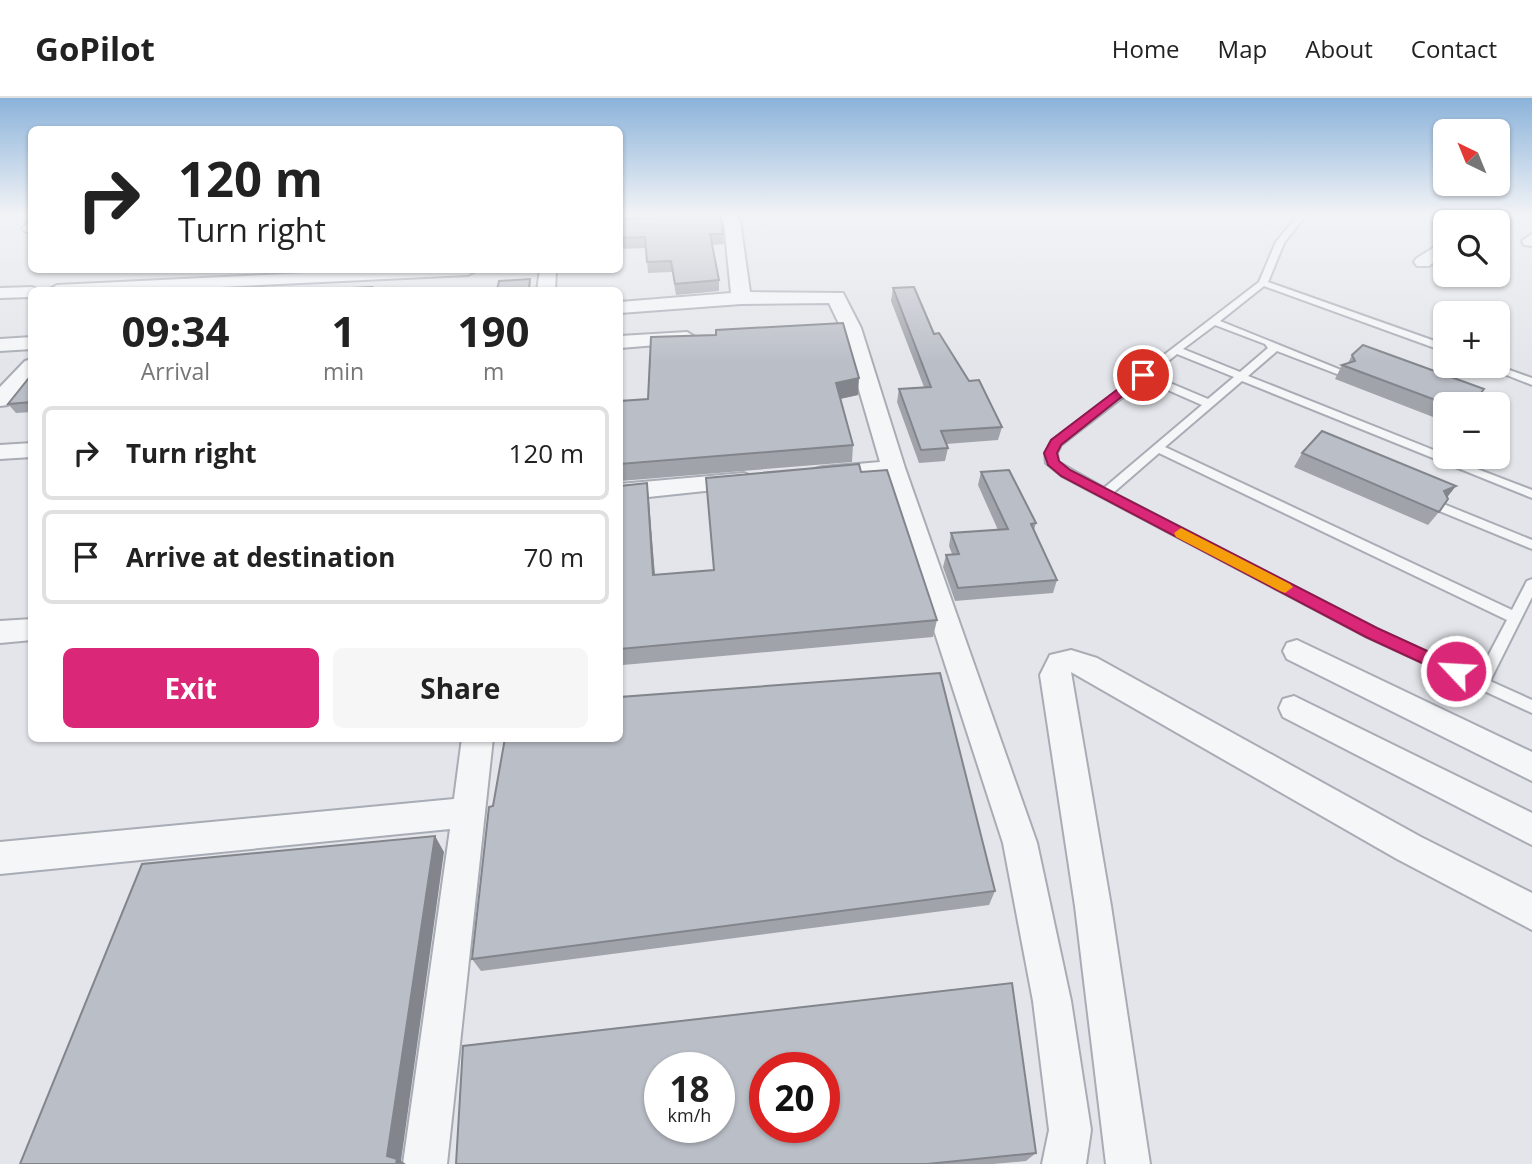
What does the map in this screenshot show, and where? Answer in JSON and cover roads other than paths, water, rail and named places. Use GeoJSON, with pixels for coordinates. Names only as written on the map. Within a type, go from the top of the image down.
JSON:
{"type":"FeatureCollection","features":[{"type":"Feature","properties":{"kind":"street"},"geometry":{"type":"LineString","coordinates":[[738,264],[741,299]]}},
{"type":"Feature","properties":{"kind":"street"},"geometry":{"type":"LineString","coordinates":[[148,287],[412,273]]}},
{"type":"Feature","properties":{"kind":"street"},"geometry":{"type":"LineString","coordinates":[[0,293],[28,292]]}},
{"type":"Feature","properties":{"kind":"street"},"geometry":{"type":"LineString","coordinates":[[623,308],[741,299],[836,297],[837,329],[893,468],[1020,844],[1052,1001],[1069,1118],[1070,1130],[1064,1164]]}},
{"type":"Feature","properties":{"kind":"street"},"geometry":{"type":"LineString","coordinates":[[623,342],[703,337]]}},
{"type":"Feature","properties":{"kind":"street"},"geometry":{"type":"LineString","coordinates":[[0,345],[28,343]]}},
{"type":"Feature","properties":{"kind":"street"},"geometry":{"type":"LineString","coordinates":[[0,400],[28,369]]}},
{"type":"Feature","properties":{"kind":"street"},"geometry":{"type":"LineString","coordinates":[[0,452],[28,450]]}},
{"type":"Feature","properties":{"kind":"street"},"geometry":{"type":"LineString","coordinates":[[797,477],[893,468]]}},
{"type":"Feature","properties":{"kind":"street"},"geometry":{"type":"LineString","coordinates":[[623,492],[770,479]]}},
{"type":"Feature","properties":{"kind":"street"},"geometry":{"type":"LineString","coordinates":[[0,632],[28,629]]}},
{"type":"Feature","properties":{"kind":"street"},"geometry":{"type":"LineString","coordinates":[[1297,651],[1532,766]]}},
{"type":"Feature","properties":{"kind":"street"},"geometry":{"type":"LineString","coordinates":[[1128,1164],[1091,893],[1055,675],[1060,663],[1071,661],[1087,666],[1409,848],[1532,912]]}},
{"type":"Feature","properties":{"kind":"street"},"geometry":{"type":"LineString","coordinates":[[1294,708],[1532,830]]}},
{"type":"Feature","properties":{"kind":"street"},"geometry":{"type":"LineString","coordinates":[[425,1164],[478,742]]}},
{"type":"Feature","properties":{"kind":"street"},"geometry":{"type":"LineString","coordinates":[[0,858],[471,812]]}},
{"type":"Feature","properties":{"kind":"lane"},"geometry":{"type":"LineString","coordinates":[[1270,264],[1262,283],[1056,443],[1051,453],[1052,463],[1105,494],[1371,633],[1532,707]]}},
{"type":"Feature","properties":{"kind":"lane"},"geometry":{"type":"LineString","coordinates":[[1262,283],[1433,344]]}},
{"type":"Feature","properties":{"kind":"lane"},"geometry":{"type":"LineString","coordinates":[[1213,321],[1341,372]]}},
{"type":"Feature","properties":{"kind":"lane"},"geometry":{"type":"LineString","coordinates":[[1105,494],[1273,349],[1273,345]]}},
{"type":"Feature","properties":{"kind":"lane"},"geometry":{"type":"LineString","coordinates":[[1176,350],[1532,494]]}},
{"type":"Feature","properties":{"kind":"lane"},"geometry":{"type":"LineString","coordinates":[[1510,374],[1532,382]]}},
{"type":"Feature","properties":{"kind":"lane"},"geometry":{"type":"LineString","coordinates":[[1143,375],[1209,404]]}},
{"type":"Feature","properties":{"kind":"lane"},"geometry":{"type":"LineString","coordinates":[[1157,448],[1515,618]]}},
{"type":"Feature","properties":{"kind":"lane"},"geometry":{"type":"LineString","coordinates":[[1441,507],[1532,545]]}},
{"type":"Feature","properties":{"kind":"lane"},"geometry":{"type":"LineString","coordinates":[[1481,683],[1532,584]]}}]}
